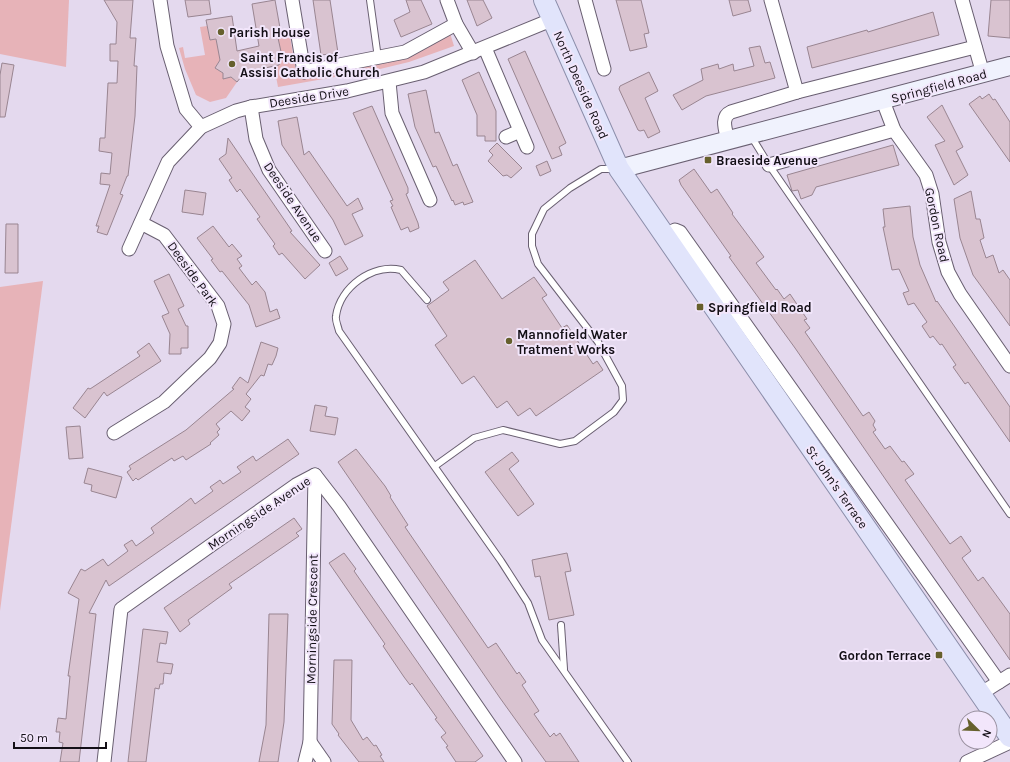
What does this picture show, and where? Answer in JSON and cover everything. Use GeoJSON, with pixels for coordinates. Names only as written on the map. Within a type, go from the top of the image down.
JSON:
{"type":"FeatureCollection","features":[{"type":"Feature","properties":{"kind":"main road","name":"North Deeside Road"},"geometry":{"type":"LineString","coordinates":[[544,0],[551,20],[619,169]]}},
{"type":"Feature","properties":{"kind":"main road","name":"St John's Terrace"},"geometry":{"type":"LineString","coordinates":[[619,169],[1010,737]]}},
{"type":"Feature","properties":{"kind":"street"},"geometry":{"type":"LineString","coordinates":[[160,0],[167,46],[186,109],[201,127]]}},
{"type":"Feature","properties":{"kind":"street"},"geometry":{"type":"LineString","coordinates":[[292,0],[304,72],[405,52],[456,24]]}},
{"type":"Feature","properties":{"kind":"street"},"geometry":{"type":"LineString","coordinates":[[447,0],[456,24],[479,50],[527,147]]}},
{"type":"Feature","properties":{"kind":"street"},"geometry":{"type":"LineString","coordinates":[[585,0],[604,68]]}},
{"type":"Feature","properties":{"kind":"street"},"geometry":{"type":"LineString","coordinates":[[771,0],[798,92]]}},
{"type":"Feature","properties":{"kind":"street"},"geometry":{"type":"LineString","coordinates":[[962,0],[983,74]]}},
{"type":"Feature","properties":{"kind":"street","name":"Deeside Drive"},"geometry":{"type":"LineString","coordinates":[[129,249],[168,162],[201,127],[236,111],[251,107],[347,91],[389,82],[424,72],[551,20]]}},
{"type":"Feature","properties":{"kind":"street"},"geometry":{"type":"LineString","coordinates":[[728,141],[724,119],[727,114],[798,92],[975,46]]}},
{"type":"Feature","properties":{"kind":"street","name":"Springfield Road"},"geometry":{"type":"LineString","coordinates":[[619,169],[751,136],[983,74],[1008,71]]}},
{"type":"Feature","properties":{"kind":"street"},"geometry":{"type":"LineString","coordinates":[[389,82],[392,113],[430,200]]}},
{"type":"Feature","properties":{"kind":"street","name":"Gordon Road"},"geometry":{"type":"LineString","coordinates":[[883,101],[894,130],[926,175],[932,194],[939,242],[948,272],[960,294],[1010,366]]}},
{"type":"Feature","properties":{"kind":"street","name":"Deeside Avenue"},"geometry":{"type":"LineString","coordinates":[[251,107],[256,139],[269,170],[325,251]]}},
{"type":"Feature","properties":{"kind":"street"},"geometry":{"type":"LineString","coordinates":[[769,165],[894,130]]}},
{"type":"Feature","properties":{"kind":"street"},"geometry":{"type":"LineString","coordinates":[[506,137],[520,131]]}},
{"type":"Feature","properties":{"kind":"street","name":"Deeside Park"},"geometry":{"type":"LineString","coordinates":[[114,433],[164,402],[210,358],[220,343],[224,324],[218,306],[164,235],[141,223]]}},
{"type":"Feature","properties":{"kind":"street","name":"St John's Terrace"},"geometry":{"type":"LineString","coordinates":[[664,236],[676,230],[680,232],[1005,679]]}},
{"type":"Feature","properties":{"kind":"street","name":"Morningside Crescent"},"geometry":{"type":"LineString","coordinates":[[305,762],[310,742],[315,475]]}},
{"type":"Feature","properties":{"kind":"street","name":"Morningside Avenue"},"geometry":{"type":"LineString","coordinates":[[104,762],[121,609],[289,490],[315,475],[339,506],[515,762]]}},
{"type":"Feature","properties":{"kind":"street"},"geometry":{"type":"LineString","coordinates":[[980,694],[1005,679]]}},
{"type":"Feature","properties":{"kind":"street"},"geometry":{"type":"LineString","coordinates":[[310,742],[324,762]]}},
{"type":"Feature","properties":{"kind":"street"},"geometry":{"type":"LineString","coordinates":[[967,762],[1010,742]]}},
{"type":"Feature","properties":{"kind":"lane"},"geometry":{"type":"LineString","coordinates":[[370,0],[378,58]]}},
{"type":"Feature","properties":{"kind":"lane"},"geometry":{"type":"LineString","coordinates":[[751,136],[769,165],[1010,514]]}},
{"type":"Feature","properties":{"kind":"lane"},"geometry":{"type":"LineString","coordinates":[[435,466],[474,438],[503,430],[560,444],[574,441],[614,412],[623,400],[622,386],[598,342],[538,264],[532,246],[532,234],[544,209],[570,188],[601,169],[619,169]]}},
{"type":"Feature","properties":{"kind":"lane"},"geometry":{"type":"LineString","coordinates":[[427,300],[401,270],[383,268],[366,274],[353,286],[339,302],[335,317],[340,331],[435,466],[528,603],[542,640],[628,762]]}},
{"type":"Feature","properties":{"kind":"lane"},"geometry":{"type":"LineString","coordinates":[[561,625],[564,670]]}},
{"type":"Feature","properties":{"kind":"shaded area"},"geometry":{"type":"Polygon","coordinates":[[[0,0],[69,0],[66,67],[0,54],[0,0]]]}},
{"type":"Feature","properties":{"kind":"shaded area"},"geometry":{"type":"Polygon","coordinates":[[[207,26],[210,40],[219,39],[220,60],[215,68],[223,73],[223,79],[231,77],[237,82],[226,98],[210,102],[196,95],[185,69],[179,48],[183,47],[185,58],[205,55],[200,27],[207,26]]]}},
{"type":"Feature","properties":{"kind":"shaded area"},"geometry":{"type":"Polygon","coordinates":[[[289,31],[297,77],[379,62],[450,33],[454,46],[409,62],[380,69],[278,87],[274,66],[279,65],[282,56],[260,36],[289,31]]]}},
{"type":"Feature","properties":{"kind":"shaded area"},"geometry":{"type":"Polygon","coordinates":[[[43,281],[0,611],[0,287],[43,281]]]}},
{"type":"Feature","properties":{"kind":"building"},"geometry":{"type":"Polygon","coordinates":[[[104,0],[133,0],[130,38],[136,38],[134,66],[137,66],[135,116],[128,176],[120,194],[123,195],[107,235],[97,232],[99,226],[96,226],[110,185],[100,184],[101,173],[110,174],[112,153],[99,151],[100,138],[105,138],[108,83],[117,83],[118,61],[110,61],[110,44],[116,44],[117,22],[104,0]]]}},
{"type":"Feature","properties":{"kind":"building"},"geometry":{"type":"Polygon","coordinates":[[[185,0],[209,0],[211,14],[188,17],[185,0]]]}},
{"type":"Feature","properties":{"kind":"building"},"geometry":{"type":"Polygon","coordinates":[[[275,0],[280,28],[276,29],[282,56],[279,65],[265,68],[261,72],[241,77],[237,82],[231,77],[223,79],[223,73],[215,68],[220,60],[216,39],[210,40],[206,20],[232,16],[237,51],[259,46],[252,4],[275,0]]]}},
{"type":"Feature","properties":{"kind":"building"},"geometry":{"type":"Polygon","coordinates":[[[313,0],[330,0],[338,53],[321,55],[313,0]]]}},
{"type":"Feature","properties":{"kind":"building"},"geometry":{"type":"Polygon","coordinates":[[[406,0],[421,0],[432,24],[401,37],[394,20],[410,12],[406,0]]]}},
{"type":"Feature","properties":{"kind":"building"},"geometry":{"type":"Polygon","coordinates":[[[467,0],[483,0],[492,18],[477,26],[467,0]]]}},
{"type":"Feature","properties":{"kind":"building"},"geometry":{"type":"Polygon","coordinates":[[[616,0],[641,0],[649,33],[644,34],[647,47],[630,51],[616,0]]]}},
{"type":"Feature","properties":{"kind":"building"},"geometry":{"type":"Polygon","coordinates":[[[729,0],[748,0],[751,11],[733,16],[729,0]]]}},
{"type":"Feature","properties":{"kind":"building"},"geometry":{"type":"Polygon","coordinates":[[[991,0],[1010,0],[1010,38],[988,36],[991,0]]]}},
{"type":"Feature","properties":{"kind":"building"},"geometry":{"type":"Polygon","coordinates":[[[933,12],[939,35],[812,68],[807,47],[867,30],[868,32],[933,12]]]}},
{"type":"Feature","properties":{"kind":"building"},"geometry":{"type":"Polygon","coordinates":[[[760,46],[765,63],[770,62],[775,78],[706,96],[682,110],[673,95],[703,80],[701,69],[718,64],[719,69],[733,64],[734,71],[754,66],[749,48],[760,46]]]}},
{"type":"Feature","properties":{"kind":"building"},"geometry":{"type":"Polygon","coordinates":[[[525,51],[566,143],[559,147],[562,155],[552,159],[508,59],[525,51]]]}},
{"type":"Feature","properties":{"kind":"building"},"geometry":{"type":"Polygon","coordinates":[[[2,63],[14,65],[5,117],[0,117],[0,75],[2,63]]]}},
{"type":"Feature","properties":{"kind":"building"},"geometry":{"type":"Polygon","coordinates":[[[479,72],[496,111],[496,141],[485,141],[485,136],[477,136],[477,115],[462,80],[479,72]]]}},
{"type":"Feature","properties":{"kind":"building"},"geometry":{"type":"Polygon","coordinates":[[[649,72],[658,91],[645,98],[660,132],[648,138],[644,130],[638,130],[619,89],[620,86],[649,72]]]}},
{"type":"Feature","properties":{"kind":"building"},"geometry":{"type":"Polygon","coordinates":[[[426,90],[435,133],[439,132],[453,166],[457,164],[473,202],[464,205],[463,202],[455,205],[436,166],[433,167],[415,127],[408,94],[426,90]]]}},
{"type":"Feature","properties":{"kind":"building"},"geometry":{"type":"Polygon","coordinates":[[[989,94],[993,100],[995,99],[1010,122],[1010,162],[969,104],[980,96],[982,99],[989,94]]]}},
{"type":"Feature","properties":{"kind":"building"},"geometry":{"type":"Polygon","coordinates":[[[942,105],[963,147],[956,151],[968,175],[954,185],[935,145],[945,141],[927,117],[942,105]]]}},
{"type":"Feature","properties":{"kind":"building"},"geometry":{"type":"Polygon","coordinates":[[[372,106],[408,188],[408,193],[406,194],[419,228],[410,232],[408,227],[401,230],[391,207],[393,206],[390,201],[393,200],[353,113],[372,106]]]}},
{"type":"Feature","properties":{"kind":"building"},"geometry":{"type":"Polygon","coordinates":[[[297,117],[304,155],[309,151],[347,206],[358,198],[363,209],[352,214],[363,236],[345,245],[333,220],[282,145],[278,121],[297,117]]]}},
{"type":"Feature","properties":{"kind":"building"},"geometry":{"type":"Polygon","coordinates":[[[228,138],[292,231],[290,232],[320,265],[305,279],[282,253],[279,255],[273,246],[275,244],[257,219],[260,217],[240,189],[237,192],[229,180],[232,178],[219,159],[226,154],[228,138]]]}},
{"type":"Feature","properties":{"kind":"building"},"geometry":{"type":"Polygon","coordinates":[[[497,143],[522,168],[511,178],[507,175],[503,176],[488,161],[493,155],[489,151],[497,143]]]}},
{"type":"Feature","properties":{"kind":"building"},"geometry":{"type":"Polygon","coordinates":[[[893,145],[899,165],[816,187],[812,195],[801,199],[798,190],[792,191],[787,175],[893,145]]]}},
{"type":"Feature","properties":{"kind":"building"},"geometry":{"type":"Polygon","coordinates":[[[547,161],[551,171],[540,176],[536,166],[547,161]]]}},
{"type":"Feature","properties":{"kind":"building"},"geometry":{"type":"Polygon","coordinates":[[[694,169],[711,193],[717,189],[733,213],[732,214],[764,257],[756,263],[776,290],[777,289],[784,299],[790,294],[807,319],[804,320],[810,328],[805,332],[863,416],[869,412],[875,421],[873,425],[876,430],[873,432],[885,449],[890,446],[902,462],[904,461],[914,474],[905,480],[950,544],[961,536],[971,551],[962,558],[978,581],[983,577],[1010,614],[1010,660],[795,348],[729,257],[731,256],[681,185],[679,180],[694,169]]]}},
{"type":"Feature","properties":{"kind":"building"},"geometry":{"type":"Polygon","coordinates":[[[185,190],[206,193],[203,215],[182,212],[185,190]]]}},
{"type":"Feature","properties":{"kind":"building"},"geometry":{"type":"Polygon","coordinates":[[[971,191],[976,219],[980,219],[984,238],[980,240],[986,258],[993,255],[999,273],[1003,270],[1010,280],[1010,326],[973,275],[960,238],[954,199],[971,191]]]}},
{"type":"Feature","properties":{"kind":"building"},"geometry":{"type":"Polygon","coordinates":[[[910,206],[913,237],[920,265],[936,302],[937,301],[1010,407],[1010,442],[968,382],[965,384],[953,367],[956,365],[942,344],[940,345],[933,336],[930,338],[922,326],[927,322],[914,303],[908,305],[903,293],[909,291],[899,269],[892,270],[883,227],[885,227],[883,209],[910,206]]]}},
{"type":"Feature","properties":{"kind":"building"},"geometry":{"type":"Polygon","coordinates":[[[6,224],[18,224],[18,273],[5,273],[6,224]]]}},
{"type":"Feature","properties":{"kind":"building"},"geometry":{"type":"Polygon","coordinates":[[[213,226],[229,247],[232,244],[242,256],[237,259],[242,266],[239,268],[252,285],[256,281],[265,292],[270,312],[277,309],[280,318],[256,327],[249,305],[222,271],[220,272],[211,260],[213,259],[197,238],[213,226]]]}},
{"type":"Feature","properties":{"kind":"building"},"geometry":{"type":"Polygon","coordinates":[[[340,256],[348,269],[336,276],[329,263],[340,256]]]}},
{"type":"Feature","properties":{"kind":"building","name":"Mannofield Water Tratment Works"},"geometry":{"type":"Polygon","coordinates":[[[475,260],[502,299],[534,277],[547,295],[542,298],[562,328],[567,325],[593,364],[597,361],[603,370],[536,416],[530,408],[518,416],[507,401],[497,408],[474,376],[462,384],[435,345],[447,336],[427,306],[449,290],[443,282],[475,260]]]}},
{"type":"Feature","properties":{"kind":"building"},"geometry":{"type":"Polygon","coordinates":[[[169,274],[184,306],[178,309],[186,326],[188,326],[188,348],[181,348],[181,354],[169,354],[170,334],[162,316],[169,313],[154,281],[169,274]]]}},
{"type":"Feature","properties":{"kind":"building"},"geometry":{"type":"Polygon","coordinates":[[[261,342],[278,348],[272,365],[268,364],[264,376],[261,375],[246,394],[251,399],[245,407],[250,411],[242,421],[231,411],[216,424],[220,429],[217,432],[219,435],[210,443],[211,444],[186,460],[183,456],[174,461],[172,458],[138,480],[136,478],[133,481],[127,472],[131,469],[129,466],[186,430],[234,389],[232,388],[240,377],[248,383],[261,342]]]}},
{"type":"Feature","properties":{"kind":"building"},"geometry":{"type":"Polygon","coordinates":[[[149,343],[161,361],[107,396],[104,392],[85,418],[73,408],[88,388],[90,389],[140,356],[137,352],[149,343]]]}},
{"type":"Feature","properties":{"kind":"building"},"geometry":{"type":"Polygon","coordinates":[[[315,405],[327,407],[325,416],[338,418],[335,435],[310,431],[315,405]]]}},
{"type":"Feature","properties":{"kind":"building"},"geometry":{"type":"Polygon","coordinates":[[[80,426],[83,458],[69,459],[66,427],[80,426]]]}},
{"type":"Feature","properties":{"kind":"building"},"geometry":{"type":"Polygon","coordinates":[[[288,439],[299,454],[109,586],[106,580],[89,613],[96,614],[79,762],[60,762],[63,743],[59,742],[60,732],[56,732],[58,718],[66,719],[70,676],[68,676],[79,599],[68,593],[81,569],[85,571],[103,559],[108,566],[128,551],[124,545],[132,540],[136,546],[154,533],[151,528],[191,498],[195,504],[213,491],[210,487],[220,480],[223,484],[241,472],[237,467],[253,456],[256,461],[288,439]]]}},
{"type":"Feature","properties":{"kind":"building"},"geometry":{"type":"Polygon","coordinates":[[[356,449],[385,486],[391,496],[390,497],[408,525],[405,527],[488,648],[496,643],[517,674],[519,672],[526,682],[522,685],[539,711],[534,714],[550,737],[554,733],[556,736],[560,733],[579,762],[546,762],[500,698],[338,462],[356,449]]]}},
{"type":"Feature","properties":{"kind":"building"},"geometry":{"type":"Polygon","coordinates":[[[512,452],[519,461],[509,469],[534,504],[518,516],[485,472],[512,452]]]}},
{"type":"Feature","properties":{"kind":"building"},"geometry":{"type":"Polygon","coordinates":[[[88,468],[122,477],[116,498],[91,491],[92,485],[84,483],[88,468]]]}},
{"type":"Feature","properties":{"kind":"building"},"geometry":{"type":"Polygon","coordinates":[[[294,518],[302,529],[296,533],[299,536],[229,584],[232,588],[188,620],[190,624],[180,632],[164,608],[294,518]]]}},
{"type":"Feature","properties":{"kind":"building"},"geometry":{"type":"Polygon","coordinates":[[[344,553],[356,569],[354,571],[483,756],[475,762],[456,762],[446,747],[448,746],[441,737],[446,733],[435,719],[437,718],[412,683],[410,685],[404,677],[383,646],[385,644],[329,563],[344,553]]]}},
{"type":"Feature","properties":{"kind":"building"},"geometry":{"type":"Polygon","coordinates":[[[567,553],[571,571],[565,572],[574,615],[549,620],[540,576],[535,577],[532,560],[567,553]]]}},
{"type":"Feature","properties":{"kind":"building"},"geometry":{"type":"Polygon","coordinates":[[[269,614],[288,614],[284,722],[278,762],[259,762],[266,725],[269,614]]]}},
{"type":"Feature","properties":{"kind":"building"},"geometry":{"type":"Polygon","coordinates":[[[143,629],[168,632],[166,644],[160,643],[157,662],[173,664],[171,674],[164,673],[163,684],[160,684],[159,689],[155,688],[146,762],[128,762],[143,629]]]}},
{"type":"Feature","properties":{"kind":"building"},"geometry":{"type":"Polygon","coordinates":[[[334,660],[352,660],[351,720],[363,740],[367,737],[374,746],[376,745],[384,762],[359,762],[338,735],[339,734],[332,724],[334,660]]]}},
{"type":"Feature","properties":{"kind":"place","name":"Parish House"},"geometry":{"type":"Point","coordinates":[221,32]}},
{"type":"Feature","properties":{"kind":"place","name":"Saint Francis of Assisi Catholic Church"},"geometry":{"type":"Point","coordinates":[232,64]}},
{"type":"Feature","properties":{"kind":"place","name":"Braeside Avenue"},"geometry":{"type":"Point","coordinates":[708,160]}},
{"type":"Feature","properties":{"kind":"place","name":"Springfield Road"},"geometry":{"type":"Point","coordinates":[700,307]}},
{"type":"Feature","properties":{"kind":"place","name":"Mannofield Water Tratment Works"},"geometry":{"type":"Point","coordinates":[509,341]}},
{"type":"Feature","properties":{"kind":"place","name":"Gordon Terrace"},"geometry":{"type":"Point","coordinates":[939,655]}}]}
